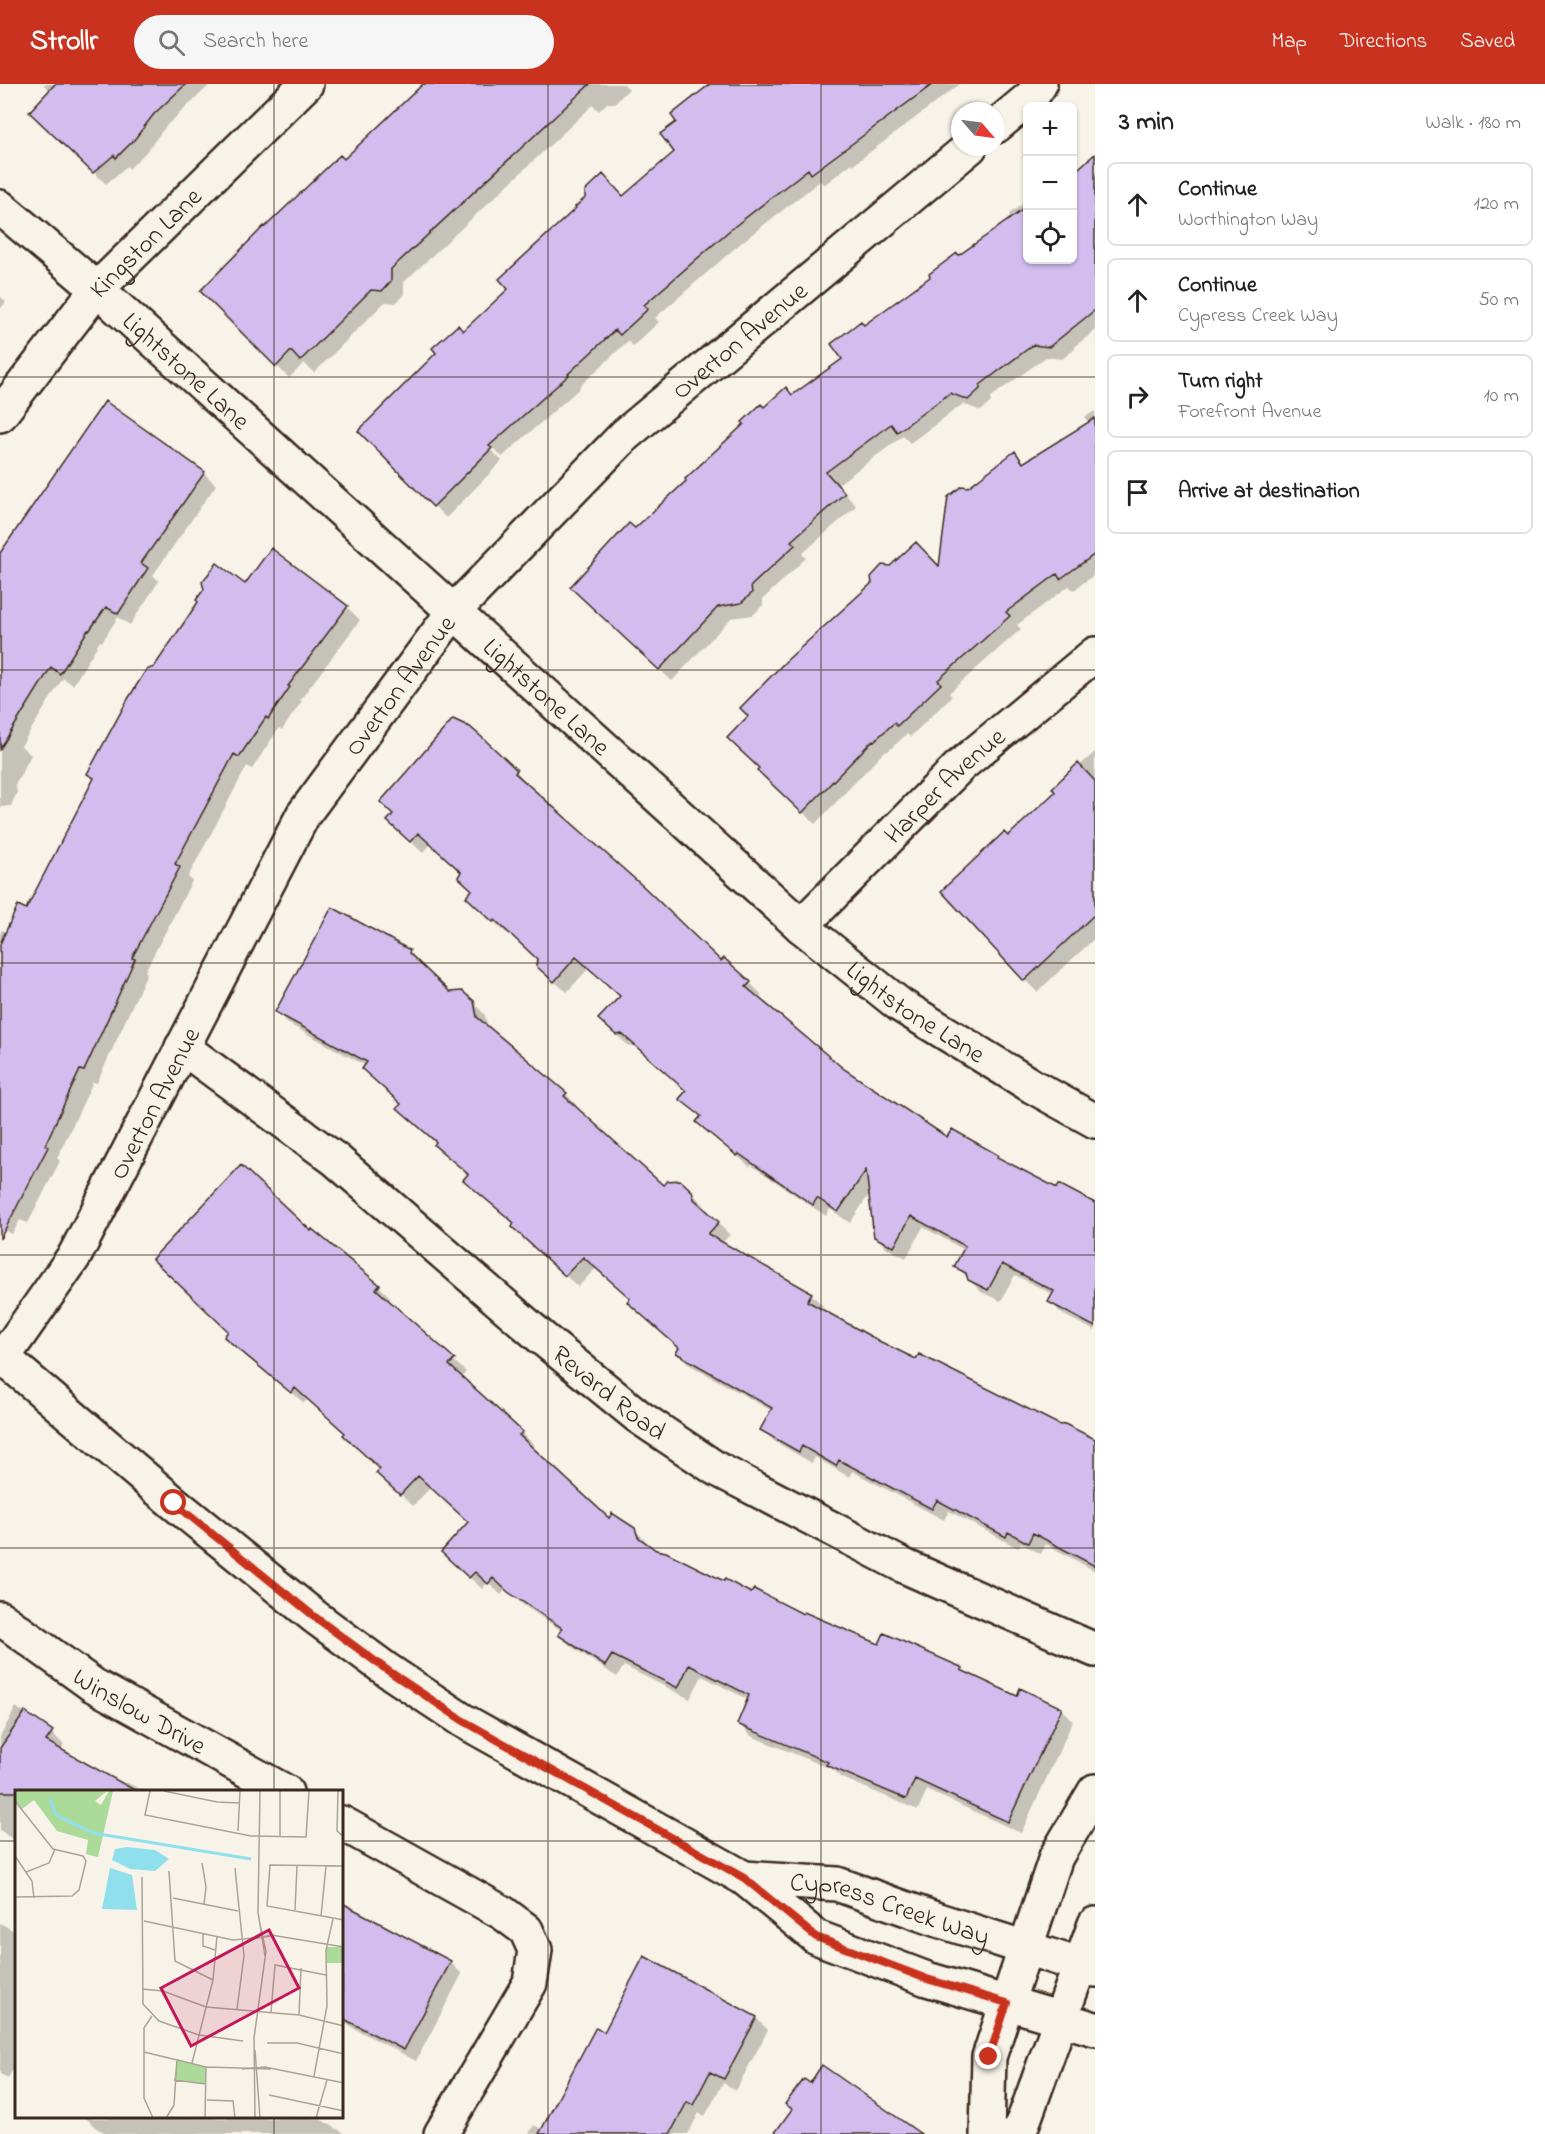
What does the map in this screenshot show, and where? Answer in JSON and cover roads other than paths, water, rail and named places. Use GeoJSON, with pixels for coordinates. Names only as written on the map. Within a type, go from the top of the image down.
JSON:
{"type":"FeatureCollection","features":[{"type":"Feature","properties":{"kind":"street","name":"Kingston Lane"},"geometry":{"type":"LineString","coordinates":[[0,415],[97,289],[306,84]]}},
{"type":"Feature","properties":{"kind":"street"},"geometry":{"type":"LineString","coordinates":[[1005,118],[1032,96],[1040,84]]}},
{"type":"Feature","properties":{"kind":"street","name":"Overton Avenue"},"geometry":{"type":"LineString","coordinates":[[1,1358],[75,1255],[303,815],[454,611],[626,435],[959,156]]}},
{"type":"Feature","properties":{"kind":"street","name":"Lightstone Lane"},"geometry":{"type":"LineString","coordinates":[[0,207],[97,289],[801,926],[900,1005],[1032,1086],[1095,1121]]}},
{"type":"Feature","properties":{"kind":"street","name":"Harper Avenue"},"geometry":{"type":"LineString","coordinates":[[801,926],[960,766],[1095,654]]}},
{"type":"Feature","properties":{"kind":"street","name":"Revard Road"},"geometry":{"type":"LineString","coordinates":[[182,1047],[336,1160],[542,1338],[658,1430],[716,1468],[904,1566],[1095,1650]]}},
{"type":"Feature","properties":{"kind":"street"},"geometry":{"type":"LineString","coordinates":[[1,1358],[315,1617],[387,1670],[462,1720],[744,1878]]}},
{"type":"Feature","properties":{"kind":"street","name":"Winslow Drive"},"geometry":{"type":"LineString","coordinates":[[0,1618],[93,1685],[281,1790]]}},
{"type":"Feature","properties":{"kind":"street"},"geometry":{"type":"LineString","coordinates":[[987,2134],[989,2057],[1056,1857],[1095,1791]]}},
{"type":"Feature","properties":{"kind":"street"},"geometry":{"type":"LineString","coordinates":[[344,1824],[503,1913],[526,1930],[535,1950],[530,1983],[441,2134]]}},
{"type":"Feature","properties":{"kind":"street","name":"Cypress Creek Way"},"geometry":{"type":"LineString","coordinates":[[744,1878],[837,1884],[938,1920],[1088,1968]]}},
{"type":"Feature","properties":{"kind":"street","name":"Cypress Creek Way"},"geometry":{"type":"LineString","coordinates":[[744,1878],[816,1937],[927,1979],[1095,2029]]}},
{"type":"Feature","properties":{"kind":"street"},"geometry":{"type":"LineString","coordinates":[[1015,2134],[1020,2131],[1061,2019],[1088,1968],[1095,1924]]}}]}
